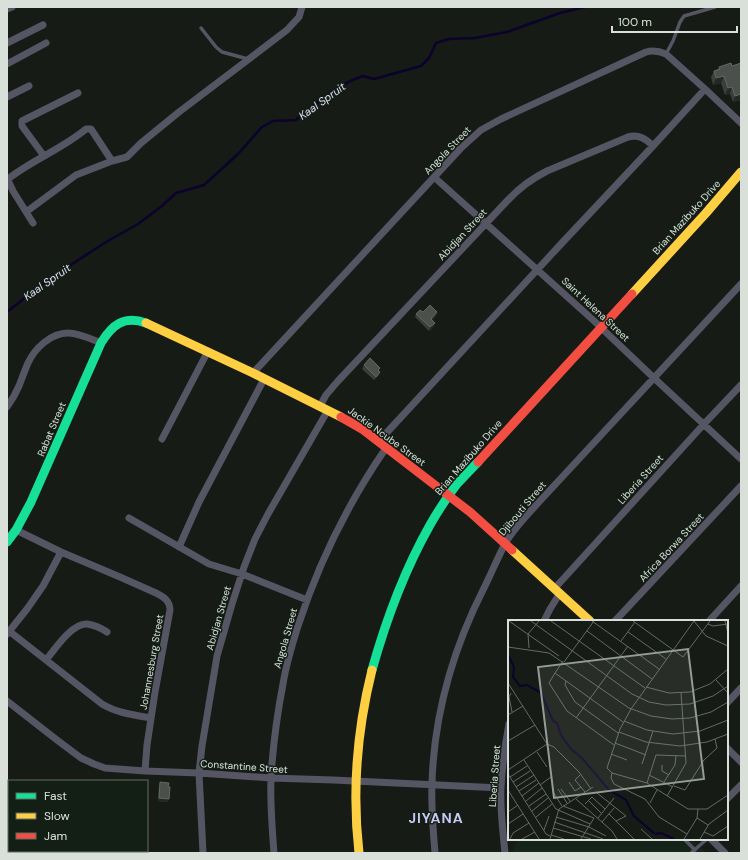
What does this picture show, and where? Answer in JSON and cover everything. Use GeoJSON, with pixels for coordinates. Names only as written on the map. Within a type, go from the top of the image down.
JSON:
{"type":"FeatureCollection","features":[{"type":"Feature","properties":{"kind":"street"},"geometry":{"type":"LineString","coordinates":[[7,9],[12,7]]}},
{"type":"Feature","properties":{"kind":"street"},"geometry":{"type":"LineString","coordinates":[[26,212],[76,175],[112,161],[127,157],[160,127],[287,30],[299,17],[302,7]]}},
{"type":"Feature","properties":{"kind":"street"},"geometry":{"type":"LineString","coordinates":[[7,43],[43,26]]}},
{"type":"Feature","properties":{"kind":"street"},"geometry":{"type":"LineString","coordinates":[[7,64],[46,43]]}},
{"type":"Feature","properties":{"kind":"street","name":"Angola Street"},"geometry":{"type":"LineString","coordinates":[[253,372],[434,176],[472,137],[481,130],[646,52],[651,50],[666,54]]}},
{"type":"Feature","properties":{"kind":"street"},"geometry":{"type":"LineString","coordinates":[[666,54],[741,123]]}},
{"type":"Feature","properties":{"kind":"street"},"geometry":{"type":"LineString","coordinates":[[7,97],[29,86]]}},
{"type":"Feature","properties":{"kind":"street","name":"Angola Street"},"geometry":{"type":"LineString","coordinates":[[274,853],[271,809],[271,778],[283,683],[293,643],[319,568],[336,530],[383,444],[561,244],[704,89]]}},
{"type":"Feature","properties":{"kind":"street"},"geometry":{"type":"LineString","coordinates":[[44,156],[22,126],[22,121],[78,93]]}},
{"type":"Feature","properties":{"kind":"street"},"geometry":{"type":"LineString","coordinates":[[33,223],[26,212],[10,194],[7,178],[77,136],[86,129],[91,129],[112,161]]}},
{"type":"Feature","properties":{"kind":"street","name":"Abidjan Street"},"geometry":{"type":"LineString","coordinates":[[203,853],[199,773],[217,656],[249,553],[324,408],[326,395],[521,187],[536,176],[633,136],[642,137],[653,146]]}},
{"type":"Feature","properties":{"kind":"street","name":"Brian Mazibuko Drive"},"geometry":{"type":"LineString","coordinates":[[359,853],[356,818],[356,781],[362,716],[373,669],[395,600],[416,552],[432,523],[449,495],[471,468],[706,213],[741,172]]}},
{"type":"Feature","properties":{"kind":"street","name":"Saint Helena Street"},"geometry":{"type":"LineString","coordinates":[[434,176],[601,327],[741,459]]}},
{"type":"Feature","properties":{"kind":"street","name":"Djibouti Street"},"geometry":{"type":"LineString","coordinates":[[435,853],[432,784],[435,745],[443,696],[465,629],[505,543],[530,512],[741,284]]}},
{"type":"Feature","properties":{"kind":"street","name":"Jackie Ncube Street"},"geometry":{"type":"LineString","coordinates":[[115,325],[125,320],[137,320],[144,322],[253,372],[350,422],[383,444],[470,512],[558,590],[589,620]]}},
{"type":"Feature","properties":{"kind":"street","name":"Rabat Street"},"geometry":{"type":"LineString","coordinates":[[7,542],[16,530],[34,497],[101,343],[105,335],[115,325]]}},
{"type":"Feature","properties":{"kind":"street"},"geometry":{"type":"LineString","coordinates":[[7,407],[16,393],[32,354],[44,342],[52,337],[68,333],[77,334],[101,343]]}},
{"type":"Feature","properties":{"kind":"street"},"geometry":{"type":"LineString","coordinates":[[162,439],[208,352]]}},
{"type":"Feature","properties":{"kind":"street"},"geometry":{"type":"LineString","coordinates":[[179,547],[198,502],[264,379]]}},
{"type":"Feature","properties":{"kind":"street","name":"Liberia Street"},"geometry":{"type":"LineString","coordinates":[[544,620],[558,590],[704,424],[741,385]]}},
{"type":"Feature","properties":{"kind":"street","name":"Africa Borwa Street"},"geometry":{"type":"LineString","coordinates":[[616,620],[741,486]]}},
{"type":"Feature","properties":{"kind":"street"},"geometry":{"type":"LineString","coordinates":[[129,518],[209,564],[242,574],[307,600]]}},
{"type":"Feature","properties":{"kind":"street","name":"Johannesburg Street"},"geometry":{"type":"LineString","coordinates":[[16,530],[61,552],[156,593],[168,602],[170,610],[151,718],[145,771]]}},
{"type":"Feature","properties":{"kind":"street"},"geometry":{"type":"LineString","coordinates":[[61,552],[43,586],[8,633],[46,660],[94,699],[109,709],[151,718]]}},
{"type":"Feature","properties":{"kind":"street"},"geometry":{"type":"LineString","coordinates":[[710,620],[741,586]]}},
{"type":"Feature","properties":{"kind":"street"},"geometry":{"type":"LineString","coordinates":[[46,660],[76,626],[87,624],[108,632]]}},
{"type":"Feature","properties":{"kind":"street"},"geometry":{"type":"LineString","coordinates":[[728,702],[741,688]]}},
{"type":"Feature","properties":{"kind":"street","name":"Constantine Street"},"geometry":{"type":"LineString","coordinates":[[7,701],[82,758],[105,768],[271,778],[501,788]]}},
{"type":"Feature","properties":{"kind":"street","name":"Liberia Street"},"geometry":{"type":"LineString","coordinates":[[506,853],[501,812],[501,788],[504,752],[508,730]]}},
{"type":"Feature","properties":{"kind":"street"},"geometry":{"type":"LineString","coordinates":[[728,749],[741,762]]}},
{"type":"Feature","properties":{"kind":"street"},"geometry":{"type":"LineString","coordinates":[[728,798],[741,785]]}},
{"type":"Feature","properties":{"kind":"street"},"geometry":{"type":"LineString","coordinates":[[712,840],[725,853]]}},
{"type":"Feature","properties":{"kind":"lane"},"geometry":{"type":"LineString","coordinates":[[666,54],[684,16],[715,7]]}},
{"type":"Feature","properties":{"kind":"lane"},"geometry":{"type":"LineString","coordinates":[[201,28],[216,47],[222,52],[249,60]]}},
{"type":"Feature","properties":{"kind":"lane"},"geometry":{"type":"LineString","coordinates":[[685,840],[695,850]]}},
{"type":"Feature","properties":{"kind":"lane"},"geometry":{"type":"LineString","coordinates":[[691,853],[706,840]]}},
{"type":"Feature","properties":{"kind":"shaded area"},"geometry":{"type":"Polygon","coordinates":[[[518,840],[693,840],[707,853],[514,853],[513,850],[518,840]]]}},
{"type":"Feature","properties":{"kind":"building"},"geometry":{"type":"Polygon","coordinates":[[[731,63],[732,66],[741,63],[741,94],[735,96],[732,87],[728,88],[724,76],[716,78],[714,71],[720,69],[719,67],[731,63]]]}},
{"type":"Feature","properties":{"kind":"building"},"geometry":{"type":"Polygon","coordinates":[[[430,305],[437,312],[431,319],[435,323],[430,327],[416,314],[420,310],[423,312],[430,305]]]}},
{"type":"Feature","properties":{"kind":"building"},"geometry":{"type":"Polygon","coordinates":[[[370,358],[380,368],[378,370],[380,372],[376,377],[364,365],[370,358]]]}},
{"type":"Feature","properties":{"kind":"building"},"geometry":{"type":"Polygon","coordinates":[[[160,782],[169,783],[169,799],[159,798],[160,782]]]}},
{"type":"Feature","properties":{"kind":"waterway","name":"Kaal Spruit"},"geometry":{"type":"LineString","coordinates":[[7,312],[49,279],[106,242],[138,224],[162,206],[176,193],[204,185],[238,154],[262,127],[273,121],[296,120],[333,91],[350,81],[363,76],[374,79],[421,66],[429,58],[436,43],[449,39],[475,38],[507,32],[560,13],[585,7]]}},
{"type":"Feature","properties":{"kind":"traffic: fast"},"geometry":{"type":"LineString","coordinates":[[7,542],[16,530],[31,502],[101,343],[110,331],[119,323],[131,320],[146,323]]}},
{"type":"Feature","properties":{"kind":"traffic: fast"},"geometry":{"type":"LineString","coordinates":[[372,670],[396,596],[421,542],[436,515],[457,484],[478,462]]}},
{"type":"Feature","properties":{"kind":"traffic: slow"},"geometry":{"type":"LineString","coordinates":[[632,294],[706,213],[741,172]]}},
{"type":"Feature","properties":{"kind":"traffic: slow"},"geometry":{"type":"LineString","coordinates":[[146,323],[253,373],[341,417]]}},
{"type":"Feature","properties":{"kind":"traffic: slow"},"geometry":{"type":"LineString","coordinates":[[512,550],[589,620]]}},
{"type":"Feature","properties":{"kind":"traffic: slow"},"geometry":{"type":"LineString","coordinates":[[359,853],[356,807],[357,761],[359,738],[372,670]]}},
{"type":"Feature","properties":{"kind":"traffic: jam"},"geometry":{"type":"LineString","coordinates":[[478,462],[632,294]]}},
{"type":"Feature","properties":{"kind":"traffic: jam"},"geometry":{"type":"LineString","coordinates":[[341,417],[362,429],[470,512],[512,550]]}},
{"type":"Feature","properties":{"kind":"district","name":"JIYANA"},"geometry":{"type":"Point","coordinates":[436,818]}}]}
